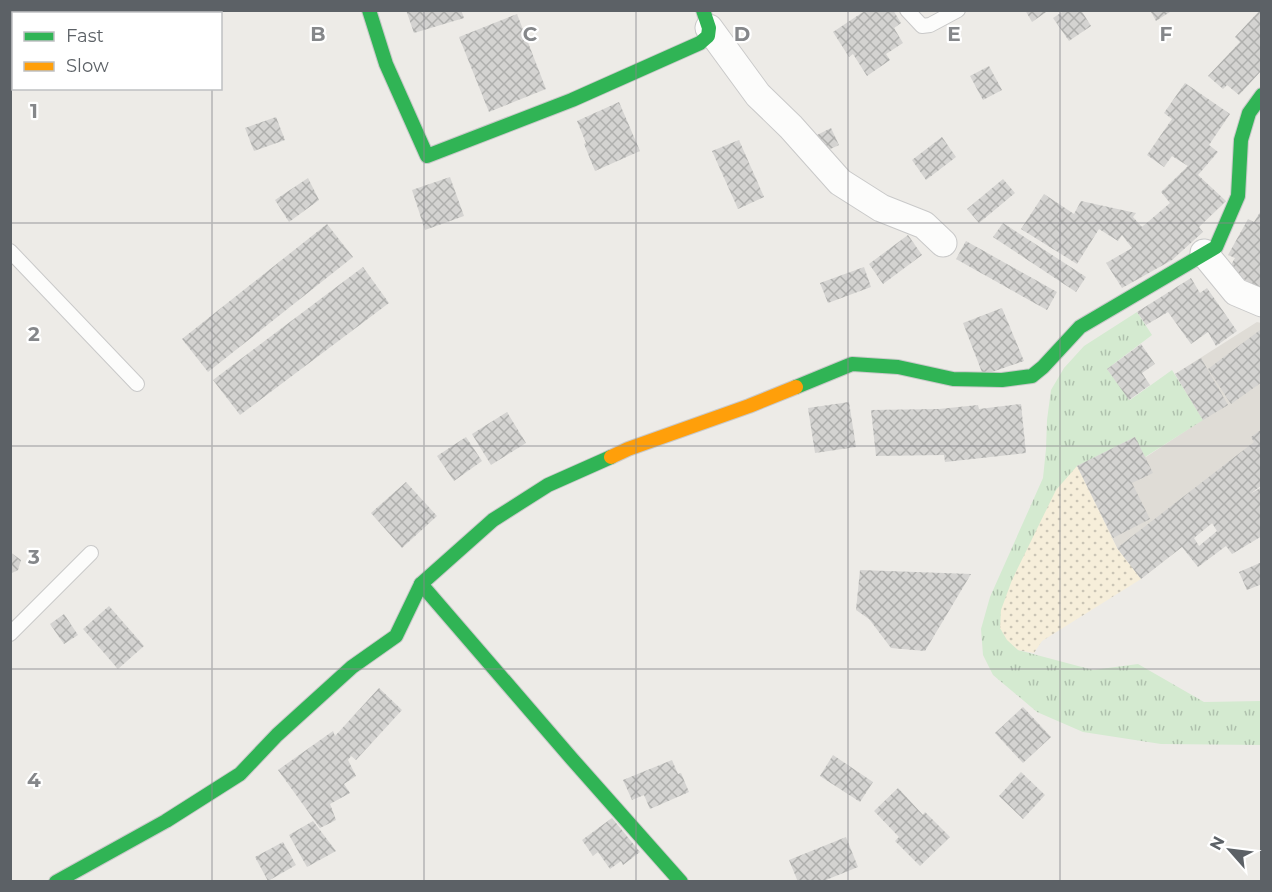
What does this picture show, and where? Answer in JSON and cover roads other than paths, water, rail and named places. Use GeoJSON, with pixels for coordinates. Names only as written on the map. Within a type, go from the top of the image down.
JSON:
{"type":"FeatureCollection","features":[{"type":"Feature","properties":{"kind":"main road"},"geometry":{"type":"LineString","coordinates":[[369,10],[386,64],[427,156],[572,100],[700,43],[708,36],[706,19]]}},
{"type":"Feature","properties":{"kind":"main road"},"geometry":{"type":"LineString","coordinates":[[56,882],[166,820],[240,774],[277,735],[352,667],[396,636],[421,585],[493,520],[548,485],[628,449],[749,406],[852,364],[898,367],[953,379],[1002,380],[1032,376],[1080,327],[1216,247],[1238,196],[1242,140],[1249,113],[1262,95]]}},
{"type":"Feature","properties":{"kind":"main road"},"geometry":{"type":"LineString","coordinates":[[421,585],[681,882]]}},
{"type":"Feature","properties":{"kind":"street"},"geometry":{"type":"LineString","coordinates":[[706,19],[758,95],[791,127],[840,182],[881,207],[924,225],[943,243]]}},
{"type":"Feature","properties":{"kind":"street"},"geometry":{"type":"LineString","coordinates":[[1204,253],[1236,292],[1262,303]]}},
{"type":"Feature","properties":{"kind":"lane"},"geometry":{"type":"LineString","coordinates":[[906,10],[922,26],[930,25],[958,10]]}},
{"type":"Feature","properties":{"kind":"lane"},"geometry":{"type":"LineString","coordinates":[[10,251],[137,384]]}},
{"type":"Feature","properties":{"kind":"lane"},"geometry":{"type":"LineString","coordinates":[[10,634],[91,553]]}}]}
